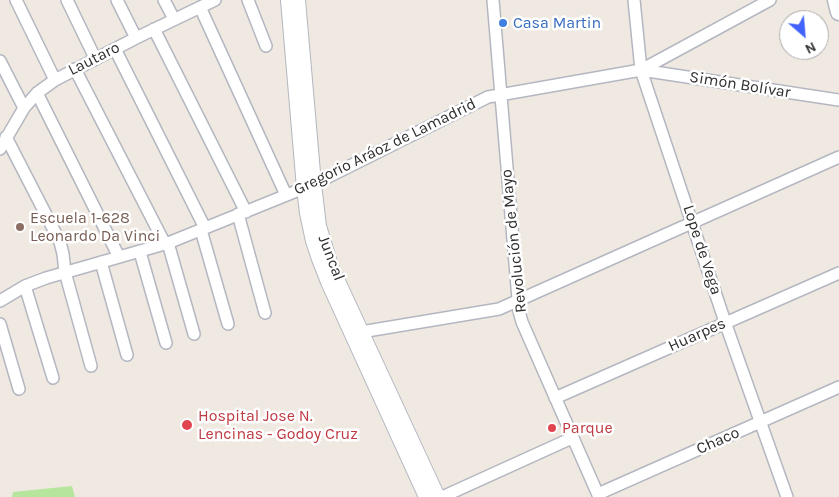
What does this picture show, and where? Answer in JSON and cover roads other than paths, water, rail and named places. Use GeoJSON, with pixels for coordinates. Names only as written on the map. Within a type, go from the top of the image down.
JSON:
{"type":"FeatureCollection","features":[{"type":"Feature","properties":{"kind":"main road"},"geometry":{"type":"LineString","coordinates":[[836,0],[839,12]]}},
{"type":"Feature","properties":{"kind":"street"},"geometry":{"type":"LineString","coordinates":[[16,0],[55,80]]}},
{"type":"Feature","properties":{"kind":"street"},"geometry":{"type":"LineString","coordinates":[[66,0],[95,58]]}},
{"type":"Feature","properties":{"kind":"street"},"geometry":{"type":"LineString","coordinates":[[117,0],[136,38]]}},
{"type":"Feature","properties":{"kind":"street"},"geometry":{"type":"LineString","coordinates":[[164,0],[174,20]]}},
{"type":"Feature","properties":{"kind":"street","name":"Lautaro"},"geometry":{"type":"LineString","coordinates":[[0,149],[24,108],[37,93],[55,80],[95,58],[215,0]]}},
{"type":"Feature","properties":{"kind":"street"},"geometry":{"type":"LineString","coordinates":[[248,0],[266,46]]}},
{"type":"Feature","properties":{"kind":"street","name":"Juncal"},"geometry":{"type":"LineString","coordinates":[[288,0],[309,186],[319,226],[357,333],[426,497]]}},
{"type":"Feature","properties":{"kind":"street","name":"Juncal"},"geometry":{"type":"LineString","coordinates":[[298,0],[309,186]]}},
{"type":"Feature","properties":{"kind":"street","name":"Revolución de Mayo"},"geometry":{"type":"LineString","coordinates":[[492,0],[519,311],[522,322],[598,496]]}},
{"type":"Feature","properties":{"kind":"street","name":"Lope de Vega"},"geometry":{"type":"LineString","coordinates":[[634,0],[640,70],[725,322],[787,497]]}},
{"type":"Feature","properties":{"kind":"street","name":"Gregorio Aráoz de Lamadrid"},"geometry":{"type":"LineString","coordinates":[[0,301],[25,286],[46,278],[166,244],[309,186],[488,97],[640,70],[770,0]]}},
{"type":"Feature","properties":{"kind":"street"},"geometry":{"type":"LineString","coordinates":[[200,7],[286,195]]}},
{"type":"Feature","properties":{"kind":"street"},"geometry":{"type":"LineString","coordinates":[[154,29],[242,213],[265,313]]}},
{"type":"Feature","properties":{"kind":"street"},"geometry":{"type":"LineString","coordinates":[[115,49],[203,229],[228,324]]}},
{"type":"Feature","properties":{"kind":"street"},"geometry":{"type":"LineString","coordinates":[[0,61],[24,108]]}},
{"type":"Feature","properties":{"kind":"street"},"geometry":{"type":"LineString","coordinates":[[75,69],[166,244],[194,334]]}},
{"type":"Feature","properties":{"kind":"street","name":"Simón Bolívar"},"geometry":{"type":"LineString","coordinates":[[640,70],[839,100]]}},
{"type":"Feature","properties":{"kind":"street"},"geometry":{"type":"LineString","coordinates":[[37,93],[119,257]]}},
{"type":"Feature","properties":{"kind":"street"},"geometry":{"type":"LineString","coordinates":[[6,136],[60,242],[65,272],[92,366]]}},
{"type":"Feature","properties":{"kind":"street"},"geometry":{"type":"LineString","coordinates":[[357,333],[499,308],[839,157]]}},
{"type":"Feature","properties":{"kind":"street"},"geometry":{"type":"LineString","coordinates":[[140,252],[166,343]]}},
{"type":"Feature","properties":{"kind":"street"},"geometry":{"type":"LineString","coordinates":[[101,262],[128,355]]}},
{"type":"Feature","properties":{"kind":"street","name":"Huarpes"},"geometry":{"type":"LineString","coordinates":[[555,398],[839,273]]}},
{"type":"Feature","properties":{"kind":"street"},"geometry":{"type":"LineString","coordinates":[[25,286],[53,378]]}},
{"type":"Feature","properties":{"kind":"street"},"geometry":{"type":"LineString","coordinates":[[0,324],[19,388]]}},
{"type":"Feature","properties":{"kind":"street","name":"Juncal"},"geometry":{"type":"LineString","coordinates":[[357,333],[438,497]]}},
{"type":"Feature","properties":{"kind":"street","name":"Chaco"},"geometry":{"type":"LineString","coordinates":[[598,496],[839,387]]}},
{"type":"Feature","properties":{"kind":"street"},"geometry":{"type":"LineString","coordinates":[[442,497],[572,438]]}},
{"type":"Feature","properties":{"kind":"place","name":"Casa Martin"},"geometry":{"type":"Point","coordinates":[503,23]}},
{"type":"Feature","properties":{"kind":"place","name":"Escuela 1-628 Leonardo Da Vinci"},"geometry":{"type":"Point","coordinates":[20,227]}},
{"type":"Feature","properties":{"kind":"place","name":"Hospital Jose N. Lencinas - Godoy Cruz"},"geometry":{"type":"Point","coordinates":[187,425]}},
{"type":"Feature","properties":{"kind":"place","name":"Parque"},"geometry":{"type":"Point","coordinates":[552,428]}}]}
